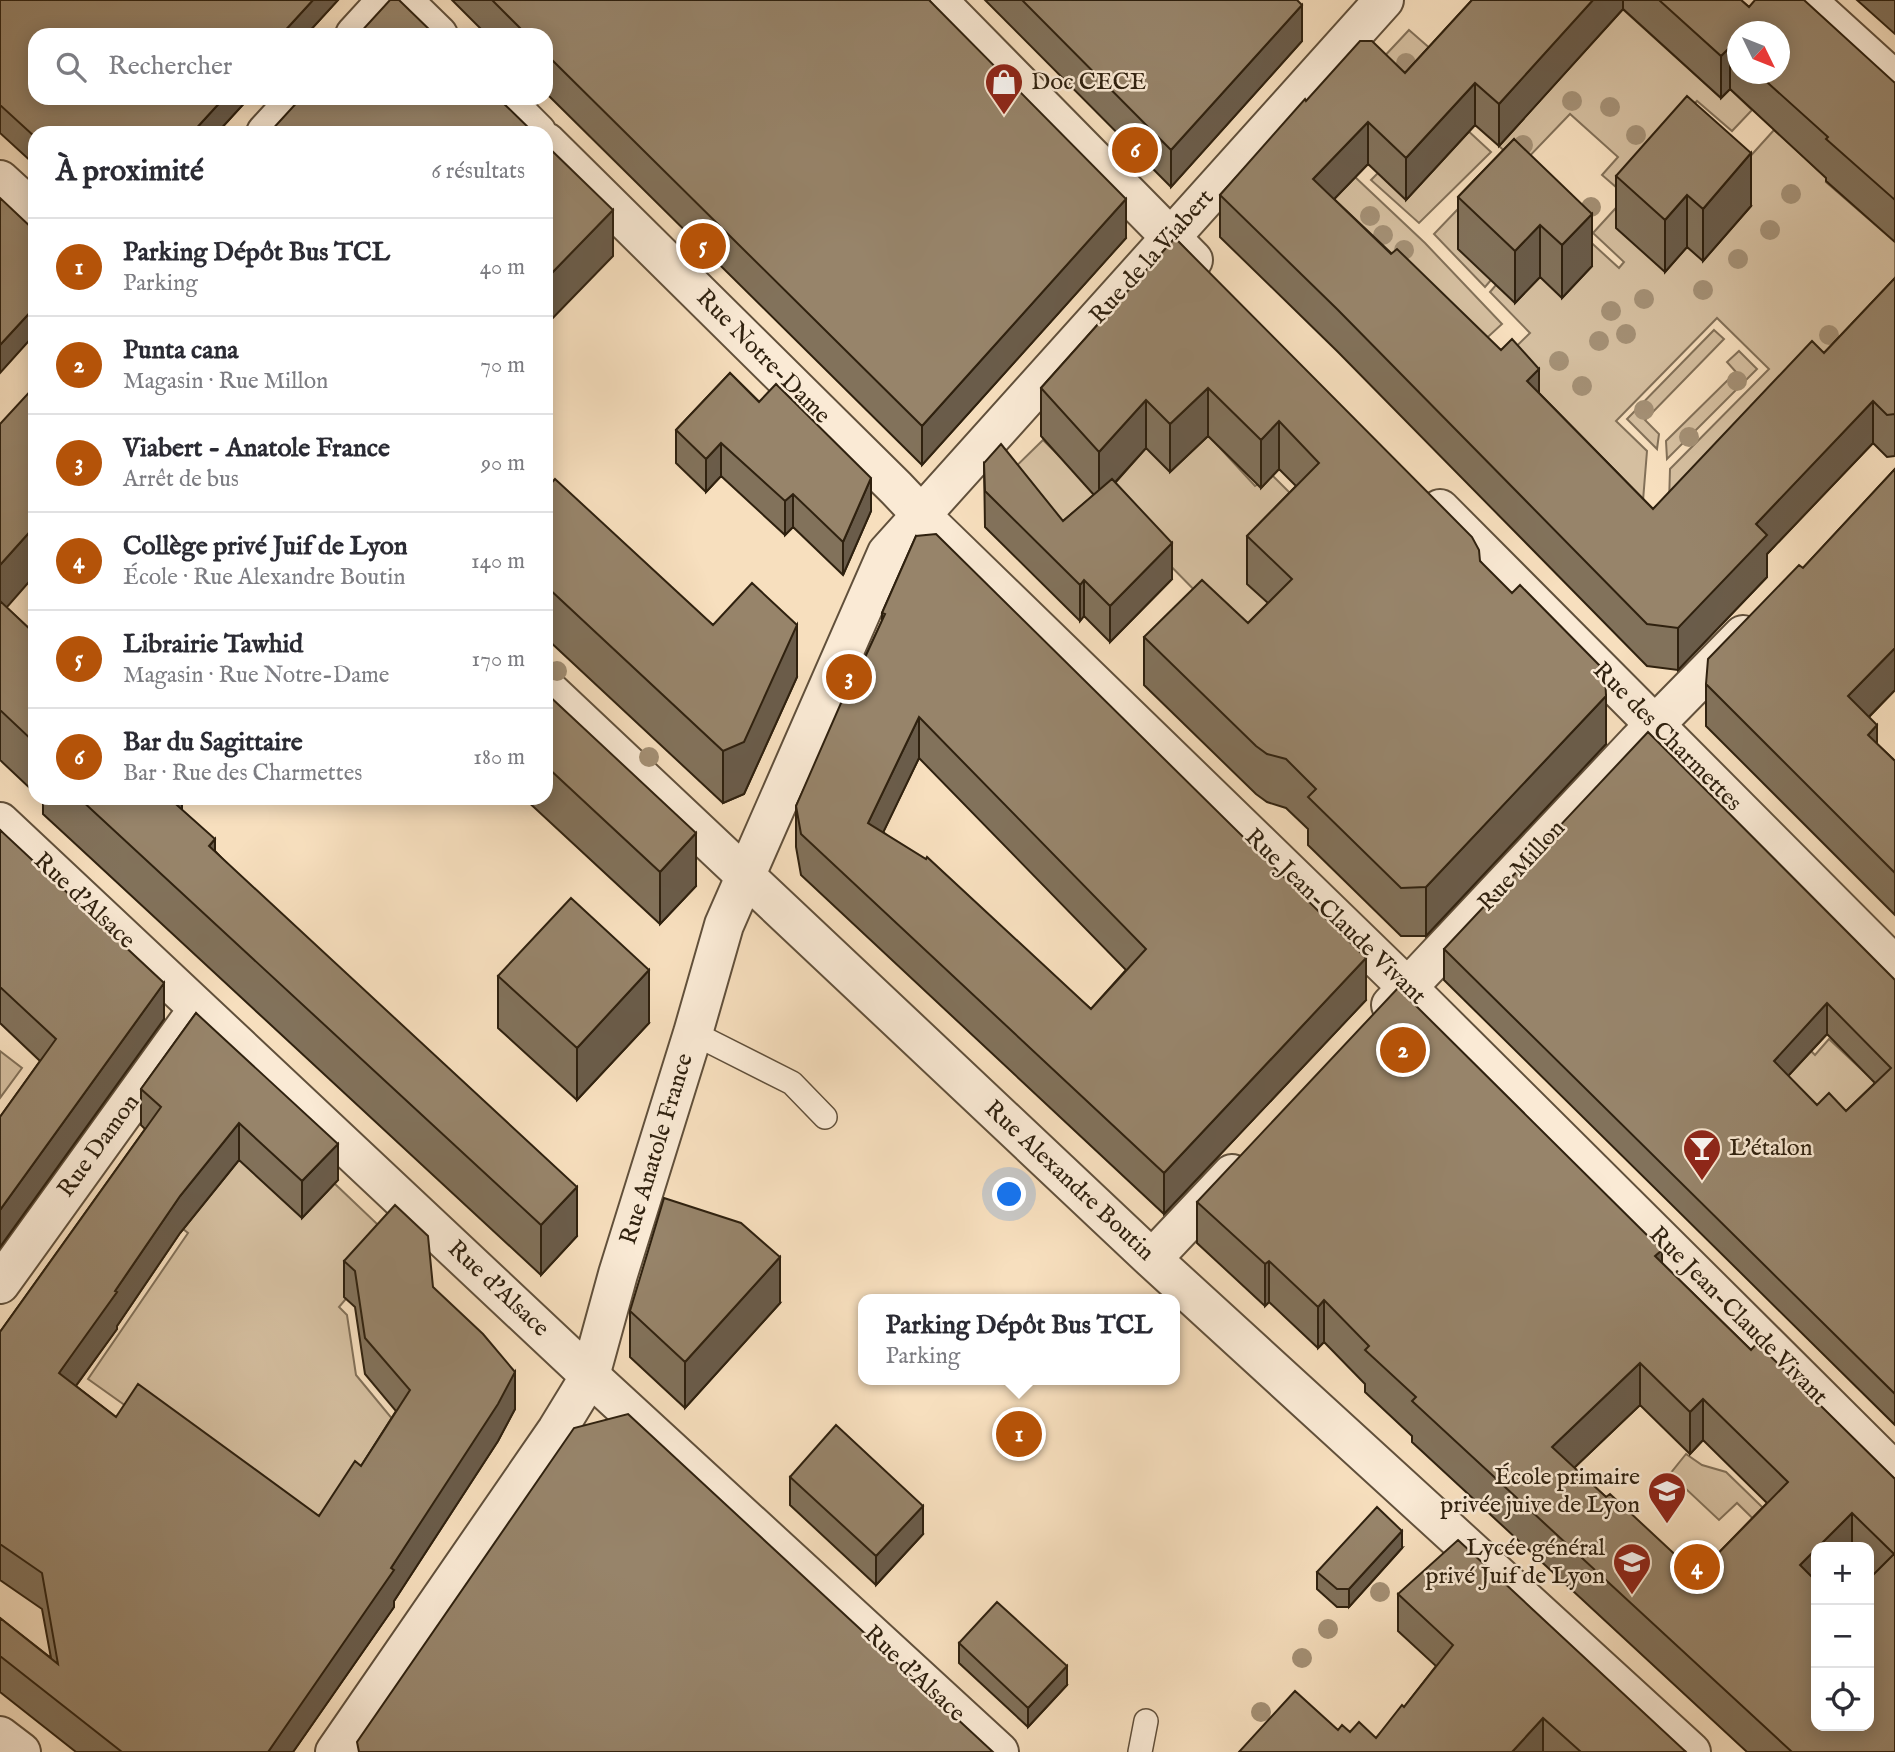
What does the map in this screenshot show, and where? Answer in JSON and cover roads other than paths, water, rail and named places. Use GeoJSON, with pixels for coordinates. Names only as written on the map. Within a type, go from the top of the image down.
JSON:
{"type":"FeatureCollection","features":[{"type":"Feature","properties":{"kind":"street"},"geometry":{"type":"LineString","coordinates":[[361,28],[387,0]]}},
{"type":"Feature","properties":{"kind":"street"},"geometry":{"type":"LineString","coordinates":[[402,0],[431,28]]}},
{"type":"Feature","properties":{"kind":"street"},"geometry":{"type":"LineString","coordinates":[[937,0],[1214,281]]}},
{"type":"Feature","properties":{"kind":"street","name":"Rue de la Viabert"},"geometry":{"type":"LineString","coordinates":[[920,514],[1384,0]]}},
{"type":"Feature","properties":{"kind":"street"},"geometry":{"type":"LineString","coordinates":[[1806,0],[1895,81]]}},
{"type":"Feature","properties":{"kind":"street"},"geometry":{"type":"LineString","coordinates":[[272,126],[292,105]]}},
{"type":"Feature","properties":{"kind":"street"},"geometry":{"type":"LineString","coordinates":[[509,105],[530,126]]}},
{"type":"Feature","properties":{"kind":"street","name":"Rue Notre-Dame"},"geometry":{"type":"LineString","coordinates":[[553,149],[920,514]]}},
{"type":"Feature","properties":{"kind":"street"},"geometry":{"type":"LineString","coordinates":[[0,180],[28,206]]}},
{"type":"Feature","properties":{"kind":"street","name":"Rue des Charmettes"},"geometry":{"type":"LineString","coordinates":[[1413,482],[1895,966]]}},
{"type":"Feature","properties":{"kind":"street","name":"Rue Anatole France"},"geometry":{"type":"LineString","coordinates":[[335,1752],[558,1430],[590,1376],[723,925],[887,552],[920,514]]}},
{"type":"Feature","properties":{"kind":"street","name":"Rue Jean-Claude Vivant"},"geometry":{"type":"LineString","coordinates":[[920,514],[1408,988],[1895,1472]]}},
{"type":"Feature","properties":{"kind":"street","name":"Rue Millon"},"geometry":{"type":"LineString","coordinates":[[1367,1031],[1763,614]]}},
{"type":"Feature","properties":{"kind":"street","name":"Rue Alexandre Boutin"},"geometry":{"type":"LineString","coordinates":[[553,695],[1152,1259],[1691,1752]]}},
{"type":"Feature","properties":{"kind":"street","name":"Rue d'Alsace"},"geometry":{"type":"LineString","coordinates":[[0,822],[590,1376],[999,1752]]}},
{"type":"Feature","properties":{"kind":"street","name":"Rue Damon"},"geometry":{"type":"LineString","coordinates":[[0,1284],[198,1009]]}},
{"type":"Feature","properties":{"kind":"street"},"geometry":{"type":"LineString","coordinates":[[1152,1259],[1254,1150]]}},
{"type":"Feature","properties":{"kind":"street"},"geometry":{"type":"LineString","coordinates":[[0,1736],[21,1752]]}},
{"type":"Feature","properties":{"kind":"lane"},"geometry":{"type":"LineString","coordinates":[[693,1033],[792,1083],[825,1117]]}},
{"type":"Feature","properties":{"kind":"lane"},"geometry":{"type":"LineString","coordinates":[[1140,1752],[1146,1721]]}},
{"type":"Feature","properties":{"kind":"place","name":"Doc CECE"},"geometry":{"type":"Point","coordinates":[1004,116]}},
{"type":"Feature","properties":{"kind":"place","name":"Bar du Sagittaire"},"geometry":{"type":"Point","coordinates":[1135,150]}},
{"type":"Feature","properties":{"kind":"place","name":"Librairie Tawhid"},"geometry":{"type":"Point","coordinates":[703,246]}},
{"type":"Feature","properties":{"kind":"place","name":"Viabert - Anatole France"},"geometry":{"type":"Point","coordinates":[849,677]}},
{"type":"Feature","properties":{"kind":"place","name":"Punta cana"},"geometry":{"type":"Point","coordinates":[1403,1050]}},
{"type":"Feature","properties":{"kind":"place","name":"L'étalon"},"geometry":{"type":"Point","coordinates":[1702,1182]}},
{"type":"Feature","properties":{"kind":"place","name":"Parking Dépôt Bus TCL"},"geometry":{"type":"Point","coordinates":[1019,1434]}},
{"type":"Feature","properties":{"kind":"place","name":"École primaire privée juive de Lyon"},"geometry":{"type":"Point","coordinates":[1667,1525]}},
{"type":"Feature","properties":{"kind":"place","name":"Collège privé Juif de Lyon"},"geometry":{"type":"Point","coordinates":[1697,1567]}},
{"type":"Feature","properties":{"kind":"place","name":"Lycée général privé Juif de Lyon"},"geometry":{"type":"Point","coordinates":[1632,1596]}}]}
